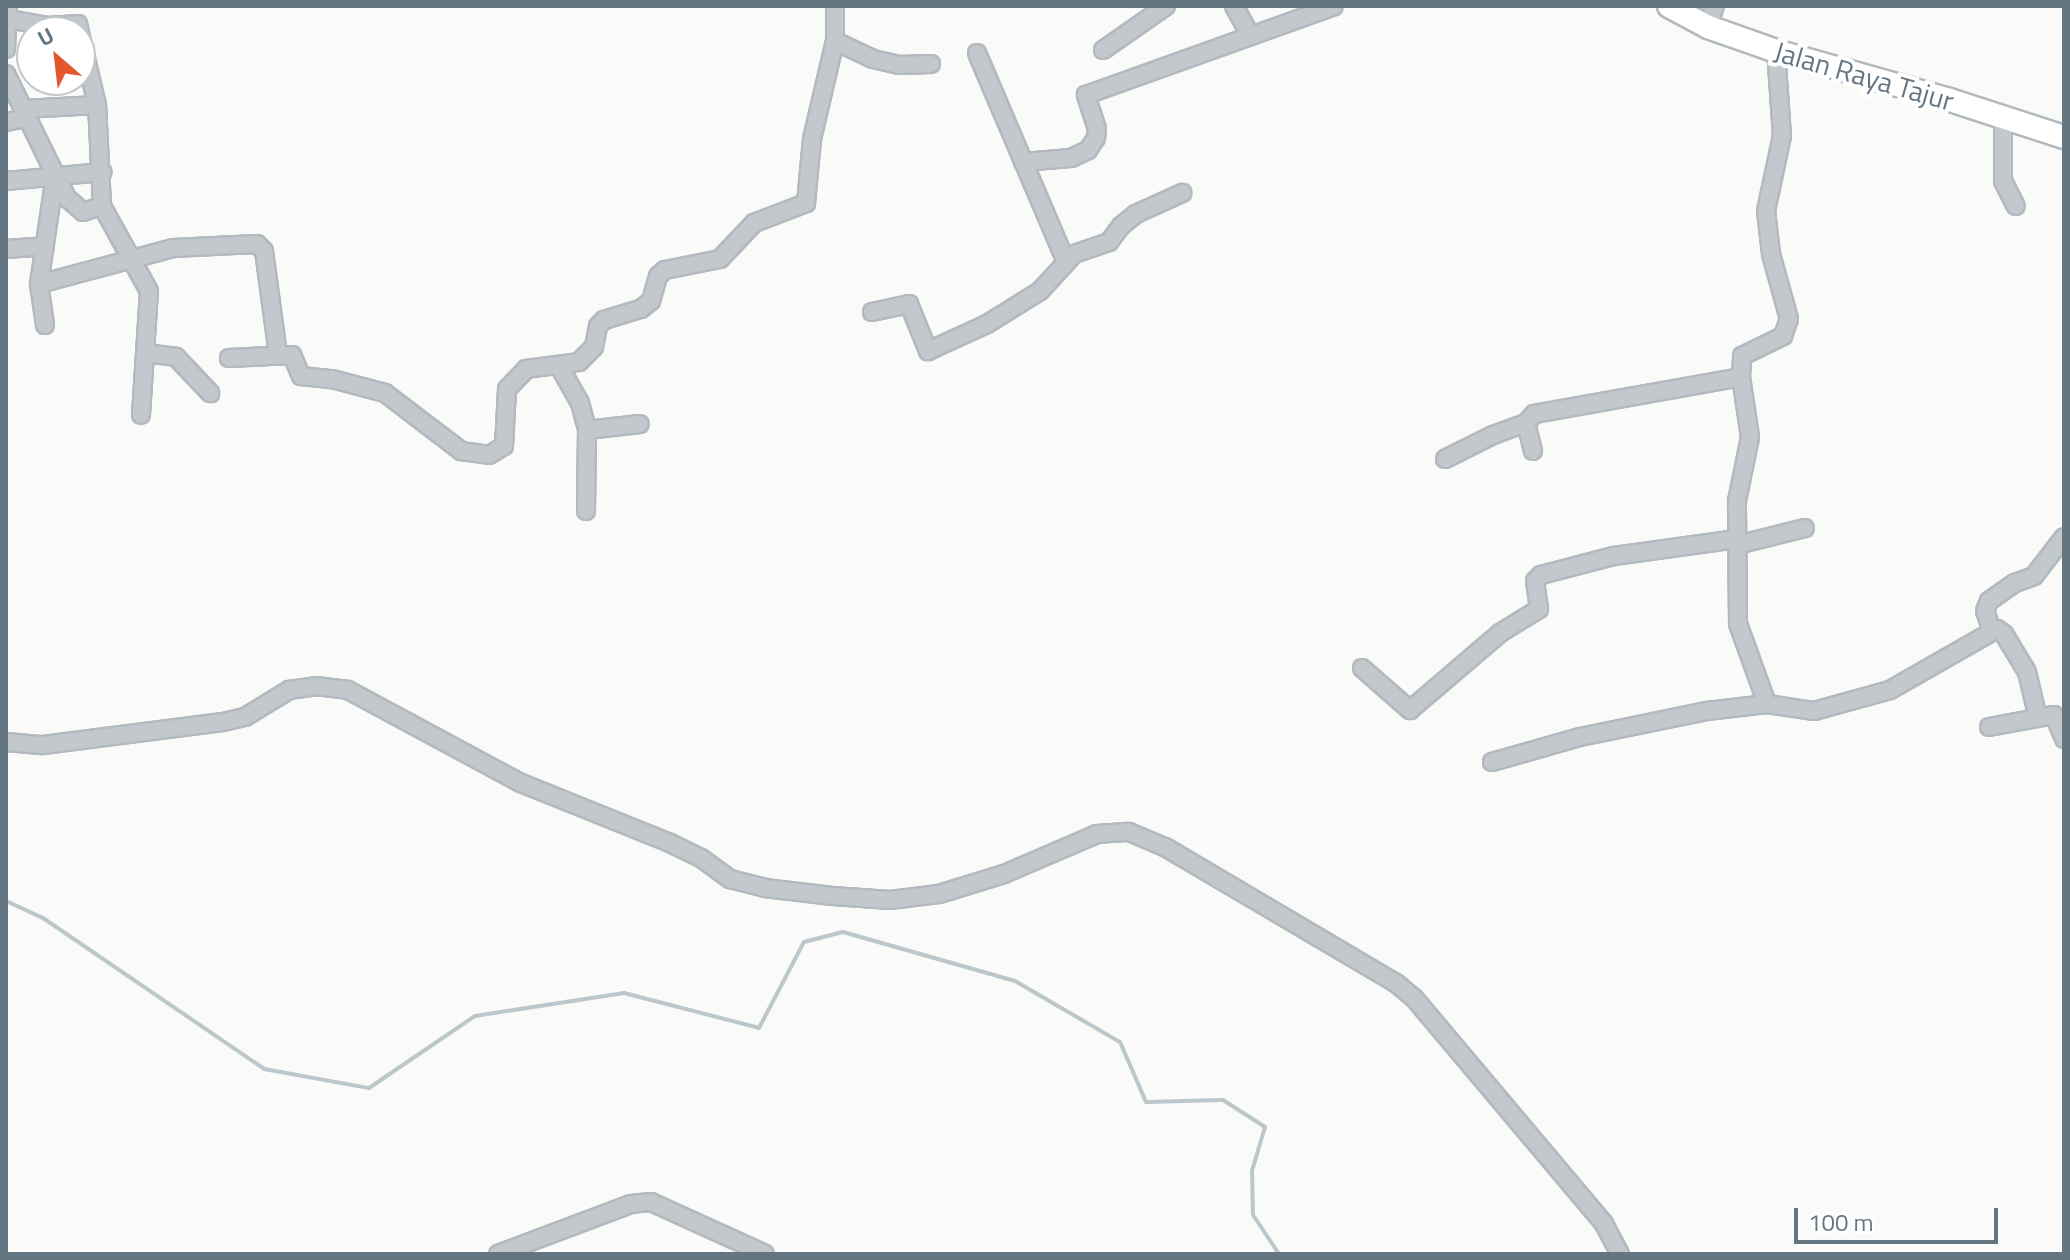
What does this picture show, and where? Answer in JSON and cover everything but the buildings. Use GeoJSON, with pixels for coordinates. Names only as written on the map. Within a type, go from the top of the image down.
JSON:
{"type":"FeatureCollection","features":[{"type":"Feature","properties":{"kind":"main road","name":"Jalan Raya Tajur"},"geometry":{"type":"LineString","coordinates":[[1669,6],[1711,16],[1776,51],[2003,116],[2064,137]]}},
{"type":"Feature","properties":{"kind":"street"},"geometry":{"type":"LineString","coordinates":[[229,358],[295,356],[298,373],[303,376],[332,379],[385,393],[461,451],[489,455],[504,446],[507,389],[526,369],[579,362],[588,355],[598,326],[604,320],[647,305],[658,276],[665,270],[720,259],[754,223],[806,203],[812,139],[835,41],[835,6]]}},
{"type":"Feature","properties":{"kind":"street"},"geometry":{"type":"LineString","coordinates":[[1103,50],[1166,6]]}},
{"type":"Feature","properties":{"kind":"street"},"geometry":{"type":"LineString","coordinates":[[1234,6],[1250,35]]}},
{"type":"Feature","properties":{"kind":"street"},"geometry":{"type":"LineString","coordinates":[[1023,162],[1071,158],[1088,150],[1096,138],[1097,129],[1086,95],[1334,6]]}},
{"type":"Feature","properties":{"kind":"street"},"geometry":{"type":"LineString","coordinates":[[6,49],[8,13]]}},
{"type":"Feature","properties":{"kind":"street"},"geometry":{"type":"LineString","coordinates":[[835,41],[873,59],[899,65],[931,64]]}},
{"type":"Feature","properties":{"kind":"street"},"geometry":{"type":"LineString","coordinates":[[1767,704],[1738,624],[1737,542],[1739,483],[1750,437],[1741,377],[1742,356],[1783,336],[1789,319],[1771,254],[1766,211],[1782,136],[1776,51]]}},
{"type":"Feature","properties":{"kind":"street"},"geometry":{"type":"LineString","coordinates":[[977,53],[1066,262]]}},
{"type":"Feature","properties":{"kind":"street"},"geometry":{"type":"LineString","coordinates":[[6,74],[55,176],[73,206],[83,212],[102,206]]}},
{"type":"Feature","properties":{"kind":"street"},"geometry":{"type":"LineString","coordinates":[[95,96],[103,172],[102,206],[149,291],[141,415]]}},
{"type":"Feature","properties":{"kind":"street"},"geometry":{"type":"LineString","coordinates":[[6,122],[25,113],[97,105]]}},
{"type":"Feature","properties":{"kind":"street"},"geometry":{"type":"LineString","coordinates":[[2003,116],[2003,181],[2016,206]]}},
{"type":"Feature","properties":{"kind":"street"},"geometry":{"type":"LineString","coordinates":[[6,181],[103,172]]}},
{"type":"Feature","properties":{"kind":"street"},"geometry":{"type":"LineString","coordinates":[[45,325],[39,284],[55,176]]}},
{"type":"Feature","properties":{"kind":"street"},"geometry":{"type":"LineString","coordinates":[[872,312],[909,304],[928,351],[987,324],[1040,291],[1074,254],[1109,242],[1121,226],[1136,214],[1182,193]]}},
{"type":"Feature","properties":{"kind":"street"},"geometry":{"type":"LineString","coordinates":[[39,284],[173,248],[231,243],[260,245],[264,251],[278,355]]}},
{"type":"Feature","properties":{"kind":"street"},"geometry":{"type":"LineString","coordinates":[[6,249],[45,246]]}},
{"type":"Feature","properties":{"kind":"street"},"geometry":{"type":"LineString","coordinates":[[145,353],[176,357],[210,393]]}},
{"type":"Feature","properties":{"kind":"street"},"geometry":{"type":"LineString","coordinates":[[559,366],[580,403],[587,430],[586,511]]}},
{"type":"Feature","properties":{"kind":"street"},"geometry":{"type":"LineString","coordinates":[[1445,459],[1487,437],[1526,423],[1534,414],[1741,377]]}},
{"type":"Feature","properties":{"kind":"street"},"geometry":{"type":"LineString","coordinates":[[1526,423],[1533,451]]}},
{"type":"Feature","properties":{"kind":"street"},"geometry":{"type":"LineString","coordinates":[[587,430],[640,424]]}},
{"type":"Feature","properties":{"kind":"street"},"geometry":{"type":"LineString","coordinates":[[1362,668],[1410,710],[1500,633],[1539,609],[1537,577],[1614,556],[1737,542],[1805,528]]}},
{"type":"Feature","properties":{"kind":"street"},"geometry":{"type":"LineString","coordinates":[[1992,631],[1985,611],[1989,601],[2015,583],[2034,576],[2064,537]]}},
{"type":"Feature","properties":{"kind":"street"},"geometry":{"type":"LineString","coordinates":[[1492,762],[1580,737],[1707,711],[1767,704],[1814,711],[1890,690],[1992,631],[2004,634],[2027,672],[2038,718]]}},
{"type":"Feature","properties":{"kind":"street"},"geometry":{"type":"LineString","coordinates":[[6,742],[43,745],[223,722],[245,717],[289,690],[316,686],[348,690],[521,783],[670,843],[701,858],[730,879],[765,888],[833,896],[890,900],[939,894],[1004,874],[1097,834],[1129,832],[1165,847],[1294,926],[1396,983],[1414,998],[1604,1224],[1620,1254]]}},
{"type":"Feature","properties":{"kind":"street"},"geometry":{"type":"LineString","coordinates":[[1989,727],[2054,715],[2063,732]]}},
{"type":"Feature","properties":{"kind":"street"},"geometry":{"type":"LineString","coordinates":[[498,1254],[631,1204],[651,1202],[765,1254]]}},
{"type":"Feature","properties":{"kind":"waterway"},"geometry":{"type":"LineString","coordinates":[[6,901],[43,918],[264,1069],[369,1088],[475,1016],[624,993],[759,1028],[804,942],[843,932],[1015,981],[1120,1042],[1146,1102],[1223,1100],[1265,1127],[1252,1171],[1253,1215],[1279,1254]]}}]}
